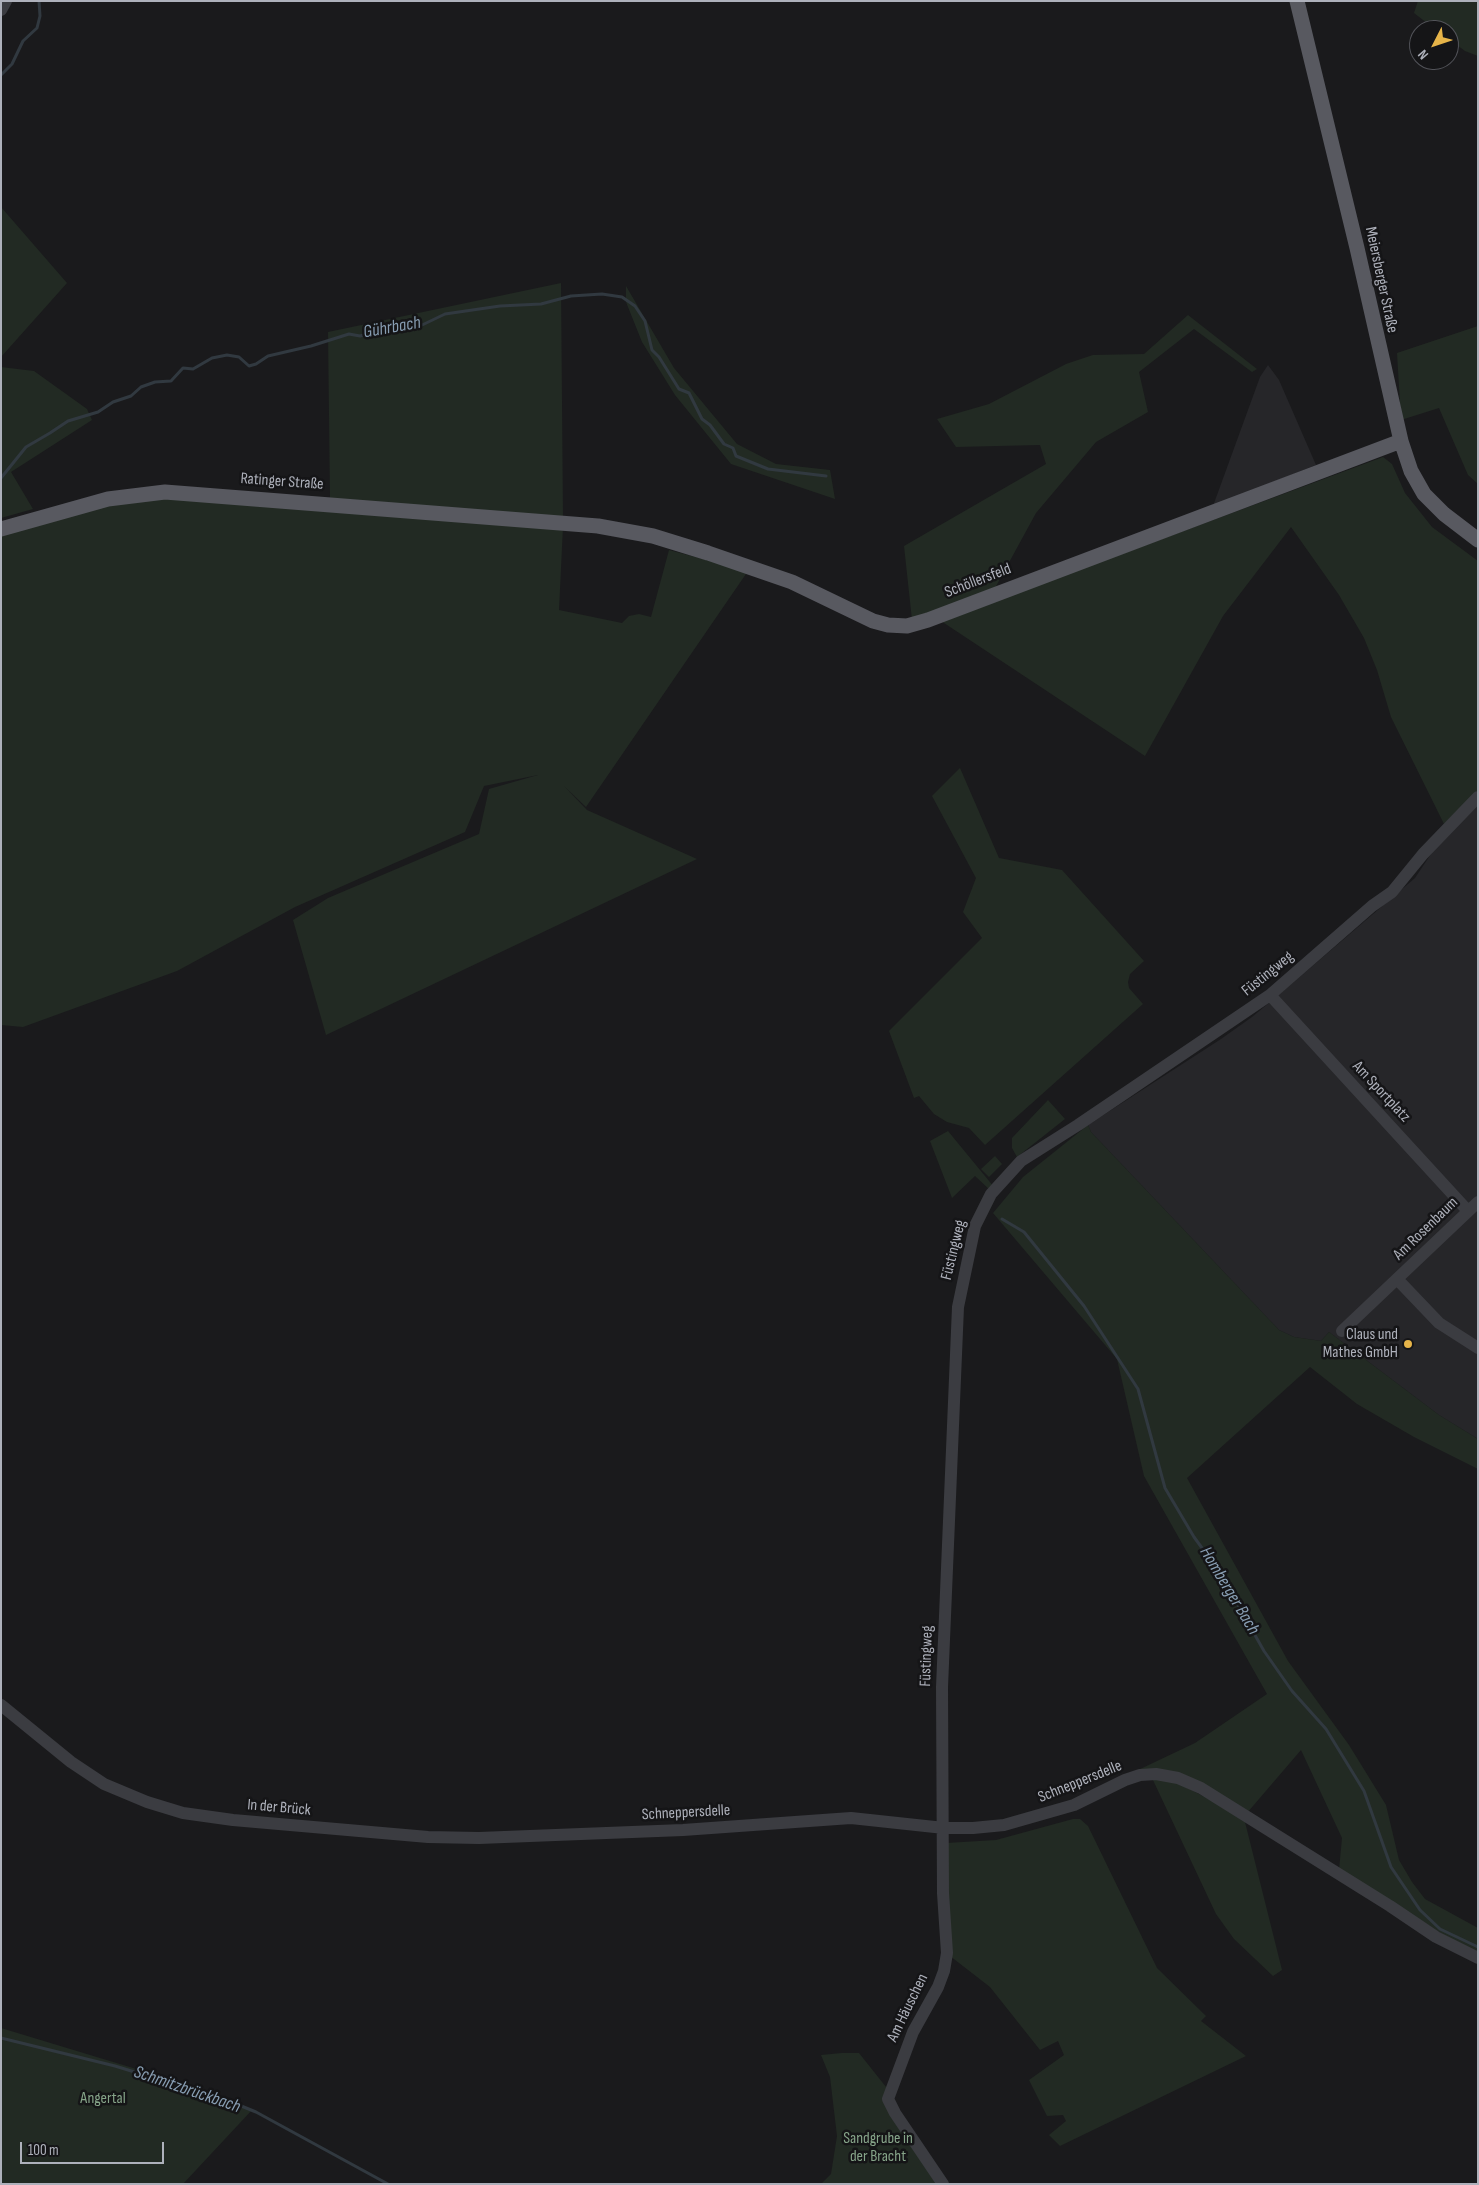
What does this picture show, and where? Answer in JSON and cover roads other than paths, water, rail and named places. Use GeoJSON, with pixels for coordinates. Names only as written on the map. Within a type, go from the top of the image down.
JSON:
{"type":"FeatureCollection","features":[{"type":"Feature","properties":{"kind":"main road","name":"Meiersberger Straße"},"geometry":{"type":"LineString","coordinates":[[1297,1],[1357,248],[1383,372],[1400,441],[1411,471],[1424,494],[1444,514],[1478,540]]}},
{"type":"Feature","properties":{"kind":"main road","name":"Schöllersfeld"},"geometry":{"type":"LineString","coordinates":[[563,522],[615,528],[677,543],[792,582],[873,621],[894,626],[907,626],[928,620],[1400,441]]}},
{"type":"Feature","properties":{"kind":"main road","name":"Ratinger Straße"},"geometry":{"type":"LineString","coordinates":[[1,529],[108,500],[165,492],[563,522]]}},
{"type":"Feature","properties":{"kind":"street"},"geometry":{"type":"LineString","coordinates":[[1,10],[6,1]]}},
{"type":"Feature","properties":{"kind":"street","name":"Füstingweg"},"geometry":{"type":"LineString","coordinates":[[944,1828],[942,1687],[958,1307],[975,1226],[991,1194],[1021,1161],[1078,1125],[1270,995],[1372,906],[1392,892],[1423,854],[1478,797]]}},
{"type":"Feature","properties":{"kind":"street","name":"Am Sportplatz"},"geometry":{"type":"LineString","coordinates":[[1270,995],[1468,1211]]}},
{"type":"Feature","properties":{"kind":"street","name":"Am Rosenbaum"},"geometry":{"type":"LineString","coordinates":[[1342,1331],[1478,1202]]}},
{"type":"Feature","properties":{"kind":"street","name":"Am Rosenbaum"},"geometry":{"type":"LineString","coordinates":[[1397,1279],[1439,1323],[1478,1348]]}},
{"type":"Feature","properties":{"kind":"street","name":"In der Brück"},"geometry":{"type":"LineString","coordinates":[[1,1705],[71,1762],[104,1784],[147,1802],[183,1813],[234,1820],[428,1837],[479,1838],[586,1834]]}},
{"type":"Feature","properties":{"kind":"street","name":"Schneppersdelle"},"geometry":{"type":"LineString","coordinates":[[586,1834],[683,1830],[851,1818],[944,1828],[1004,1825],[1074,1805],[1125,1780],[1140,1775],[1156,1774],[1178,1778],[1201,1788],[1390,1906],[1436,1937],[1478,1958]]}},
{"type":"Feature","properties":{"kind":"street","name":"Am Häuschen"},"geometry":{"type":"LineString","coordinates":[[943,2184],[894,2113],[888,2099],[913,2032],[929,2004],[944,1971],[946,1953],[943,1893],[944,1828]]}},
{"type":"Feature","properties":{"kind":"waterway"},"geometry":{"type":"LineString","coordinates":[[1,75],[12,64],[23,41],[37,28],[40,16],[39,1]]}},
{"type":"Feature","properties":{"kind":"waterway","name":"Gührbach"},"geometry":{"type":"LineString","coordinates":[[1,478],[26,447],[68,421],[98,412],[113,402],[131,396],[141,387],[155,382],[171,381],[183,368],[193,369],[212,358],[227,355],[239,357],[249,366],[268,356],[311,346],[349,334],[360,336],[396,326],[420,326],[445,314],[500,306],[541,304],[571,296],[602,294],[622,297],[635,306],[645,321],[652,350],[659,357],[679,389],[689,393],[702,419],[710,425],[724,444],[733,448],[736,456],[768,469],[826,476]]}},
{"type":"Feature","properties":{"kind":"waterway","name":"Homberger Bach"},"geometry":{"type":"LineString","coordinates":[[1002,1219],[1024,1232],[1084,1306],[1138,1389],[1165,1488],[1194,1537],[1218,1570],[1264,1651],[1292,1691],[1326,1729],[1364,1791],[1391,1867],[1420,1910],[1440,1929],[1478,1947]]}},
{"type":"Feature","properties":{"kind":"waterway","name":"Schmitzbrückbach"},"geometry":{"type":"LineString","coordinates":[[1,2038],[115,2066],[229,2101],[256,2112],[388,2184]]}},
{"type":"Feature","properties":{"kind":"place","name":"Claus und Mathes GmbH"},"geometry":{"type":"Point","coordinates":[1408,1344]}},
{"type":"Feature","properties":{"kind":"park label","name":"Angertal"},"geometry":{"type":"Point","coordinates":[103,2099]}},
{"type":"Feature","properties":{"kind":"park label","name":"Sandgrube in der Bracht"},"geometry":{"type":"Point","coordinates":[878,2148]}}]}
